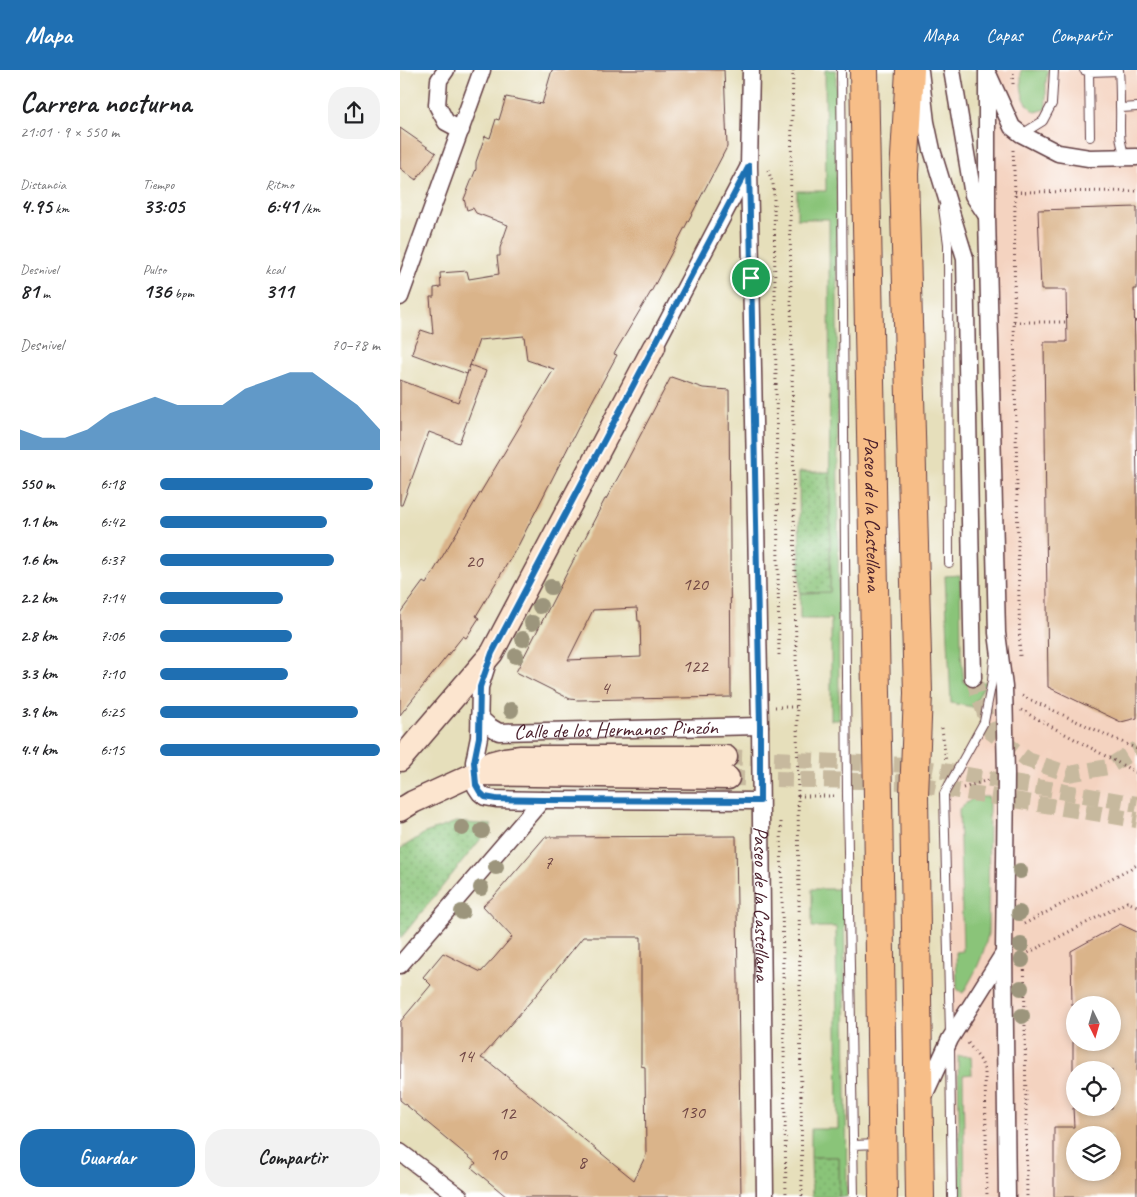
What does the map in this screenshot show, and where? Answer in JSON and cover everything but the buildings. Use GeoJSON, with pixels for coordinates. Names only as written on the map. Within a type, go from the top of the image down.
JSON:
{"type":"FeatureCollection","features":[{"type":"Feature","properties":{"kind":"highway","name":"Paseo de la Castellana"},"geometry":{"type":"LineString","coordinates":[[864,70],[878,786],[883,1197]]}},
{"type":"Feature","properties":{"kind":"highway","name":"Paseo de la Castellana"},"geometry":{"type":"LineString","coordinates":[[910,70],[904,174],[918,693],[914,796],[920,1197]]}},
{"type":"Feature","properties":{"kind":"street"},"geometry":{"type":"LineString","coordinates":[[446,70],[438,80],[437,105],[446,122],[461,130]]}},
{"type":"Feature","properties":{"kind":"street"},"geometry":{"type":"LineString","coordinates":[[400,297],[406,260],[461,130],[482,70]]}},
{"type":"Feature","properties":{"kind":"street","name":"Paseo de la Castellana"},"geometry":{"type":"LineString","coordinates":[[751,70],[749,166],[760,726],[765,1197]]}},
{"type":"Feature","properties":{"kind":"street"},"geometry":{"type":"LineString","coordinates":[[920,70],[926,122],[938,171],[965,258],[974,678]]}},
{"type":"Feature","properties":{"kind":"street"},"geometry":{"type":"LineString","coordinates":[[952,70],[973,195],[987,216]]}},
{"type":"Feature","properties":{"kind":"street","name":"Paseo de la Castellana"},"geometry":{"type":"LineString","coordinates":[[987,71],[987,216],[997,633],[1004,687],[1006,774],[1004,953],[1007,1197]]}},
{"type":"Feature","properties":{"kind":"street","name":"Paseo de la Castellana"},"geometry":{"type":"LineString","coordinates":[[987,71],[1017,131]]}},
{"type":"Feature","properties":{"kind":"street"},"geometry":{"type":"LineString","coordinates":[[1017,131],[1058,153],[1089,158],[1132,157]]}},
{"type":"Feature","properties":{"kind":"street"},"geometry":{"type":"LineString","coordinates":[[749,166],[492,653],[480,687],[480,717],[474,774],[477,789],[487,798],[760,801]]}},
{"type":"Feature","properties":{"kind":"street"},"geometry":{"type":"LineString","coordinates":[[400,760],[492,653]]}},
{"type":"Feature","properties":{"kind":"street","name":"Calle de los Hermanos Pinzón"},"geometry":{"type":"LineString","coordinates":[[480,717],[492,728],[502,732],[760,726]]}},
{"type":"Feature","properties":{"kind":"street","name":"Calle de los Hermanos Pinzón"},"geometry":{"type":"LineString","coordinates":[[400,810],[422,797],[474,774],[490,763],[515,757],[727,767]]}},
{"type":"Feature","properties":{"kind":"street"},"geometry":{"type":"LineString","coordinates":[[400,965],[542,800]]}},
{"type":"Feature","properties":{"kind":"street","name":"Paseo de la Castellana"},"geometry":{"type":"LineString","coordinates":[[920,1105],[1004,953]]}},
{"type":"Feature","properties":{"kind":"street"},"geometry":{"type":"LineString","coordinates":[[400,1152],[460,1197]]}},
{"type":"Feature","properties":{"kind":"lane","name":"Paseo de la Castellana"},"geometry":{"type":"LineString","coordinates":[[841,70],[847,820],[854,1197]]}},
{"type":"Feature","properties":{"kind":"lane"},"geometry":{"type":"LineString","coordinates":[[1017,131],[1043,121],[1052,104],[1054,70]]}},
{"type":"Feature","properties":{"kind":"lane"},"geometry":{"type":"LineString","coordinates":[[1090,138],[1087,71],[1119,70],[1119,132],[1121,148],[1132,157]]}},
{"type":"Feature","properties":{"kind":"lane"},"geometry":{"type":"LineString","coordinates":[[1120,108],[1137,108]]}},
{"type":"Feature","properties":{"kind":"lane"},"geometry":{"type":"LineString","coordinates":[[938,171],[948,244],[949,563]]}},
{"type":"Feature","properties":{"kind":"lane","name":"Paseo de la Castellana"},"geometry":{"type":"LineString","coordinates":[[952,1197],[958,1039],[944,794],[984,722],[992,681],[997,633]]}},
{"type":"Feature","properties":{"kind":"lane"},"geometry":{"type":"LineString","coordinates":[[853,1145],[882,1144]]}},
{"type":"Feature","properties":{"kind":"path","name":"Paseo de la Castellana"},"geometry":{"type":"LineString","coordinates":[[793,70],[790,220],[802,1197]]}},
{"type":"Feature","properties":{"kind":"path"},"geometry":{"type":"LineString","coordinates":[[1013,70],[1013,90]]}},
{"type":"Feature","properties":{"kind":"path"},"geometry":{"type":"LineString","coordinates":[[1017,131],[1014,322],[1020,666]]}},
{"type":"Feature","properties":{"kind":"path"},"geometry":{"type":"LineString","coordinates":[[766,163],[773,184],[774,196],[779,667]]}},
{"type":"Feature","properties":{"kind":"path"},"geometry":{"type":"LineString","coordinates":[[1015,192],[1137,191]]}},
{"type":"Feature","properties":{"kind":"path"},"geometry":{"type":"LineString","coordinates":[[1014,322],[1067,322]]}},
{"type":"Feature","properties":{"kind":"path"},"geometry":{"type":"LineString","coordinates":[[1020,718],[1020,695],[1137,749]]}},
{"type":"Feature","properties":{"kind":"path"},"geometry":{"type":"LineString","coordinates":[[779,706],[779,714]]}},
{"type":"Feature","properties":{"kind":"path"},"geometry":{"type":"LineString","coordinates":[[1020,709],[1137,773]]}},
{"type":"Feature","properties":{"kind":"path"},"geometry":{"type":"LineString","coordinates":[[781,818],[786,1197]]}},
{"type":"Feature","properties":{"kind":"path"},"geometry":{"type":"LineString","coordinates":[[1024,924],[1137,866]]}},
{"type":"Feature","properties":{"kind":"path"},"geometry":{"type":"LineString","coordinates":[[1024,955],[1127,902],[1137,906]]}},
{"type":"Feature","properties":{"kind":"path"},"geometry":{"type":"LineString","coordinates":[[1024,915],[1027,1197]]}},
{"type":"Feature","properties":{"kind":"path"},"geometry":{"type":"LineString","coordinates":[[958,1039],[981,1061],[985,1072],[987,1197]]}},
{"type":"Feature","properties":{"kind":"shaded area"},"geometry":{"type":"Polygon","coordinates":[[[987,70],[1137,70],[1137,1197],[952,1197],[944,794],[984,722],[992,681],[987,70]]]}},
{"type":"Feature","properties":{"kind":"green space"},"geometry":{"type":"Polygon","coordinates":[[[825,70],[836,70],[839,720],[831,720],[831,619],[800,619],[800,593],[830,592],[829,219],[797,219],[797,191],[826,191],[825,70]]]}},
{"type":"Feature","properties":{"kind":"green space"},"geometry":{"type":"Polygon","coordinates":[[[1021,70],[1048,70],[1046,109],[1036,112],[1027,104],[1022,94],[1021,70]]]}},
{"type":"Feature","properties":{"kind":"green space"},"geometry":{"type":"Polygon","coordinates":[[[799,472],[830,472],[830,592],[800,593],[799,472]]]}},
{"type":"Feature","properties":{"kind":"green space"},"geometry":{"type":"Polygon","coordinates":[[[960,575],[961,653],[964,683],[986,682],[973,707],[951,703],[945,576],[960,575]]]}},
{"type":"Feature","properties":{"kind":"green space"},"geometry":{"type":"Polygon","coordinates":[[[974,797],[989,797],[988,934],[984,951],[963,993],[957,989],[956,952],[963,951],[959,809],[974,797]]]}},
{"type":"Feature","properties":{"kind":"green space"},"geometry":{"type":"Polygon","coordinates":[[[456,822],[492,825],[400,939],[400,849],[425,833],[456,822]]]}},
{"type":"Feature","properties":{"kind":"green space"},"geometry":{"type":"Polygon","coordinates":[[[812,889],[844,889],[847,1197],[839,1197],[839,1157],[811,1157],[811,1129],[838,1129],[836,927],[812,927],[812,889]]]}},
{"type":"Feature","properties":{"kind":"green space"},"geometry":{"type":"Polygon","coordinates":[[[958,1056],[971,1056],[972,1074],[963,1075],[965,1197],[960,1197],[958,1056]]]}},
{"type":"Feature","properties":{"kind":"green space"},"geometry":{"type":"Polygon","coordinates":[[[811,1157],[839,1157],[839,1197],[812,1197],[811,1157]]]}},
{"type":"Feature","properties":{"kind":"tunnel"},"geometry":{"type":"LineString","coordinates":[[973,678],[991,732],[1028,760],[1069,774],[1108,767],[1137,749]]}},
{"type":"Feature","properties":{"kind":"tunnel"},"geometry":{"type":"LineString","coordinates":[[726,757],[908,765],[1137,804]]}},
{"type":"Feature","properties":{"kind":"tunnel"},"geometry":{"type":"LineString","coordinates":[[728,778],[904,782],[1137,820]]}},
{"type":"Feature","properties":{"kind":"route"},"geometry":{"type":"LineString","coordinates":[[749,166],[751,278],[760,801],[542,800],[485,797],[477,789],[474,780],[474,762],[479,737],[479,695],[484,672],[492,653],[749,166]]}}]}
